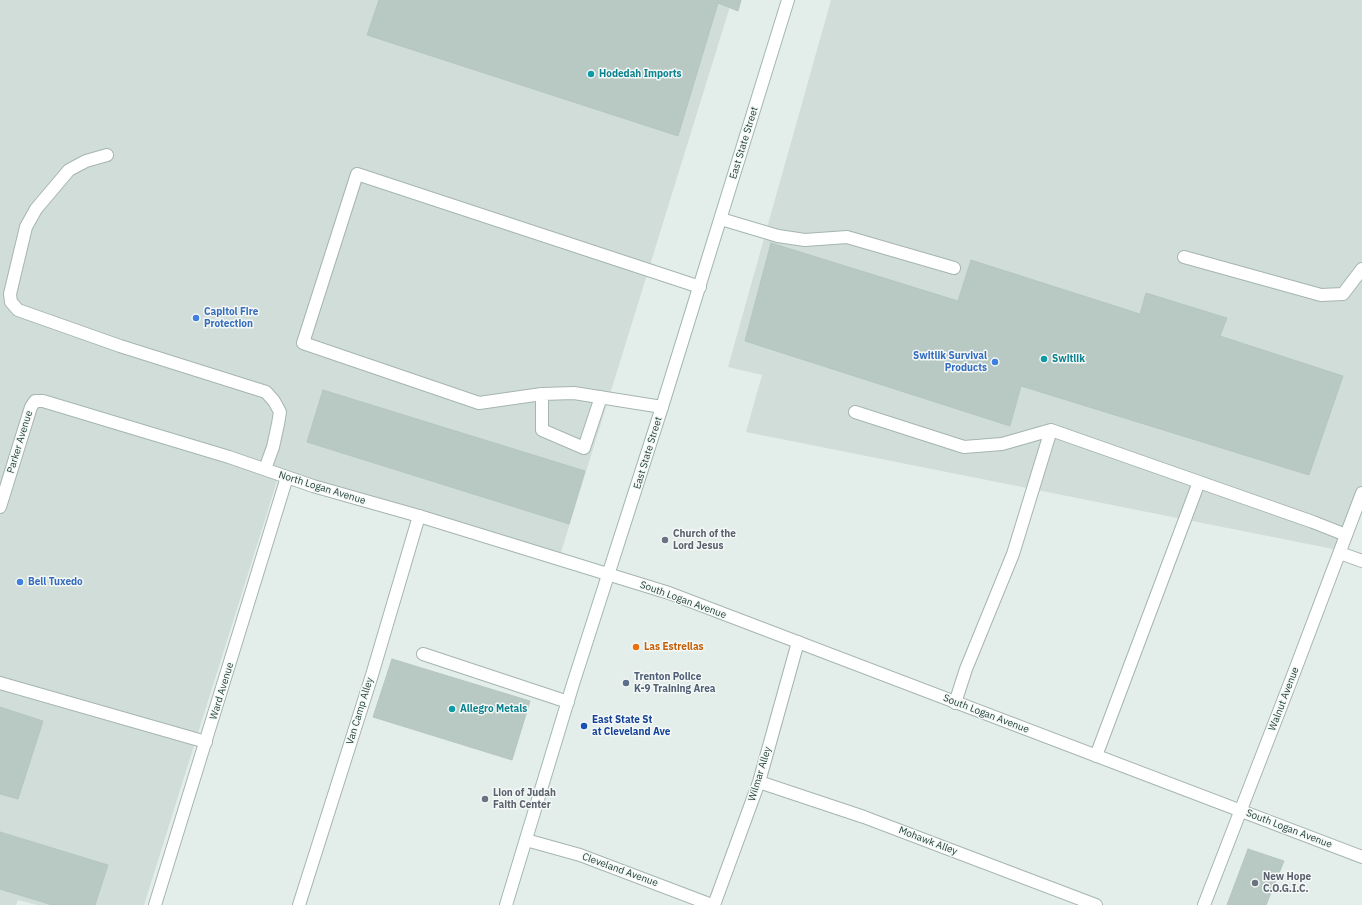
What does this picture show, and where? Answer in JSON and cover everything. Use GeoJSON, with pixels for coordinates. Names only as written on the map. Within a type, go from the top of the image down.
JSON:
{"type":"FeatureCollection","features":[{"type":"Feature","properties":{"kind":"street","name":"East State Street"},"geometry":{"type":"LineString","coordinates":[[506,905],[568,702],[700,287],[788,0]]}},
{"type":"Feature","properties":{"kind":"street"},"geometry":{"type":"LineString","coordinates":[[107,155],[86,161],[69,170],[36,208],[26,227],[10,294],[12,302],[18,310],[120,346],[266,392],[274,401],[280,412],[265,469]]}},
{"type":"Feature","properties":{"kind":"street"},"geometry":{"type":"LineString","coordinates":[[662,407],[574,393],[542,394],[479,402],[303,343],[357,174],[700,287]]}},
{"type":"Feature","properties":{"kind":"street"},"geometry":{"type":"LineString","coordinates":[[721,219],[785,237],[806,240],[847,237],[954,268]]}},
{"type":"Feature","properties":{"kind":"street"},"geometry":{"type":"LineString","coordinates":[[1184,257],[1321,295],[1344,294],[1362,269]]}},
{"type":"Feature","properties":{"kind":"street"},"geometry":{"type":"LineString","coordinates":[[542,394],[542,430],[584,448],[601,398]]}},
{"type":"Feature","properties":{"kind":"street","name":"North Logan Avenue"},"geometry":{"type":"LineString","coordinates":[[35,401],[43,401],[147,432],[229,457],[313,486],[419,516],[609,574]]}},
{"type":"Feature","properties":{"kind":"street","name":"Parker Avenue"},"geometry":{"type":"LineString","coordinates":[[0,507],[31,407],[35,401]]}},
{"type":"Feature","properties":{"kind":"street"},"geometry":{"type":"LineString","coordinates":[[855,412],[964,447],[1002,444],[1051,430],[1313,522],[1346,536]]}},
{"type":"Feature","properties":{"kind":"street"},"geometry":{"type":"LineString","coordinates":[[955,703],[966,669],[1013,554],[1051,430]]}},
{"type":"Feature","properties":{"kind":"street","name":"Ward Avenue"},"geometry":{"type":"LineString","coordinates":[[155,905],[288,477]]}},
{"type":"Feature","properties":{"kind":"street"},"geometry":{"type":"LineString","coordinates":[[1096,756],[1199,482]]}},
{"type":"Feature","properties":{"kind":"street","name":"Walnut Avenue"},"geometry":{"type":"LineString","coordinates":[[1204,905],[1362,493]]}},
{"type":"Feature","properties":{"kind":"street","name":"Van Camp Alley"},"geometry":{"type":"LineString","coordinates":[[299,905],[372,675],[419,516]]}},
{"type":"Feature","properties":{"kind":"street"},"geometry":{"type":"LineString","coordinates":[[1340,553],[1362,561]]}},
{"type":"Feature","properties":{"kind":"street","name":"South Logan Avenue"},"geometry":{"type":"LineString","coordinates":[[609,574],[669,593],[1362,857]]}},
{"type":"Feature","properties":{"kind":"street","name":"Wilmar Alley"},"geometry":{"type":"LineString","coordinates":[[713,905],[758,782],[798,642]]}},
{"type":"Feature","properties":{"kind":"street"},"geometry":{"type":"LineString","coordinates":[[423,654],[568,702]]}},
{"type":"Feature","properties":{"kind":"street"},"geometry":{"type":"LineString","coordinates":[[0,683],[206,742]]}},
{"type":"Feature","properties":{"kind":"street","name":"Mohawk Alley"},"geometry":{"type":"LineString","coordinates":[[758,782],[864,818],[1096,905]]}},
{"type":"Feature","properties":{"kind":"street","name":"Cleveland Avenue"},"geometry":{"type":"LineString","coordinates":[[526,840],[580,856],[688,901],[713,905]]}},
{"type":"Feature","properties":{"kind":"shaded area"},"geometry":{"type":"Polygon","coordinates":[[[0,0],[732,0],[558,562],[278,478],[144,905],[37,905],[18,900],[16,905],[0,905],[0,0]]]}},
{"type":"Feature","properties":{"kind":"shaded area"},"geometry":{"type":"Polygon","coordinates":[[[831,0],[1362,0],[1362,486],[1338,550],[746,432],[762,375],[728,367],[831,0]]]}},
{"type":"Feature","properties":{"kind":"building","name":"Hodedah Imports"},"geometry":{"type":"Polygon","coordinates":[[[379,0],[741,0],[738,11],[718,3],[678,136],[367,35],[379,0]]]}},
{"type":"Feature","properties":{"kind":"building","name":"Switlik"},"geometry":{"type":"Polygon","coordinates":[[[771,243],[958,301],[971,260],[1140,314],[1146,293],[1227,318],[1220,336],[1343,376],[1309,475],[1021,386],[1010,426],[745,341],[771,243]]]}},
{"type":"Feature","properties":{"kind":"building"},"geometry":{"type":"Polygon","coordinates":[[[323,390],[585,471],[569,524],[307,442],[323,390]]]}},
{"type":"Feature","properties":{"kind":"building","name":"Allegro Metals"},"geometry":{"type":"Polygon","coordinates":[[[392,659],[530,701],[512,760],[373,717],[392,659]]]}},
{"type":"Feature","properties":{"kind":"building"},"geometry":{"type":"Polygon","coordinates":[[[0,707],[43,721],[18,799],[0,794],[0,707]]]}},
{"type":"Feature","properties":{"kind":"building"},"geometry":{"type":"Polygon","coordinates":[[[0,832],[108,865],[95,905],[52,905],[0,889],[0,832]]]}},
{"type":"Feature","properties":{"kind":"building","name":"New Hope C.O.G.I.C."},"geometry":{"type":"Polygon","coordinates":[[[1248,849],[1284,861],[1266,905],[1227,905],[1248,849]]]}},
{"type":"Feature","properties":{"kind":"place","name":"Hodedah Imports"},"geometry":{"type":"Point","coordinates":[591,74]}},
{"type":"Feature","properties":{"kind":"place","name":"Capitol Fire Protection"},"geometry":{"type":"Point","coordinates":[196,318]}},
{"type":"Feature","properties":{"kind":"place","name":"Switlik"},"geometry":{"type":"Point","coordinates":[1044,359]}},
{"type":"Feature","properties":{"kind":"place","name":"Switlik Survival Products"},"geometry":{"type":"Point","coordinates":[995,362]}},
{"type":"Feature","properties":{"kind":"place","name":"Church of the Lord Jesus"},"geometry":{"type":"Point","coordinates":[665,540]}},
{"type":"Feature","properties":{"kind":"place","name":"Bell Tuxedo"},"geometry":{"type":"Point","coordinates":[20,582]}},
{"type":"Feature","properties":{"kind":"place","name":"Las Estrellas"},"geometry":{"type":"Point","coordinates":[636,647]}},
{"type":"Feature","properties":{"kind":"place","name":"Trenton Police K-9 Training Area"},"geometry":{"type":"Point","coordinates":[626,683]}},
{"type":"Feature","properties":{"kind":"place","name":"Allegro Metals"},"geometry":{"type":"Point","coordinates":[452,709]}},
{"type":"Feature","properties":{"kind":"place","name":"East State St at Cleveland Ave"},"geometry":{"type":"Point","coordinates":[584,726]}},
{"type":"Feature","properties":{"kind":"place","name":"Lion of Judah Faith Center"},"geometry":{"type":"Point","coordinates":[485,799]}},
{"type":"Feature","properties":{"kind":"place","name":"New Hope C.O.G.I.C."},"geometry":{"type":"Point","coordinates":[1255,883]}}]}
